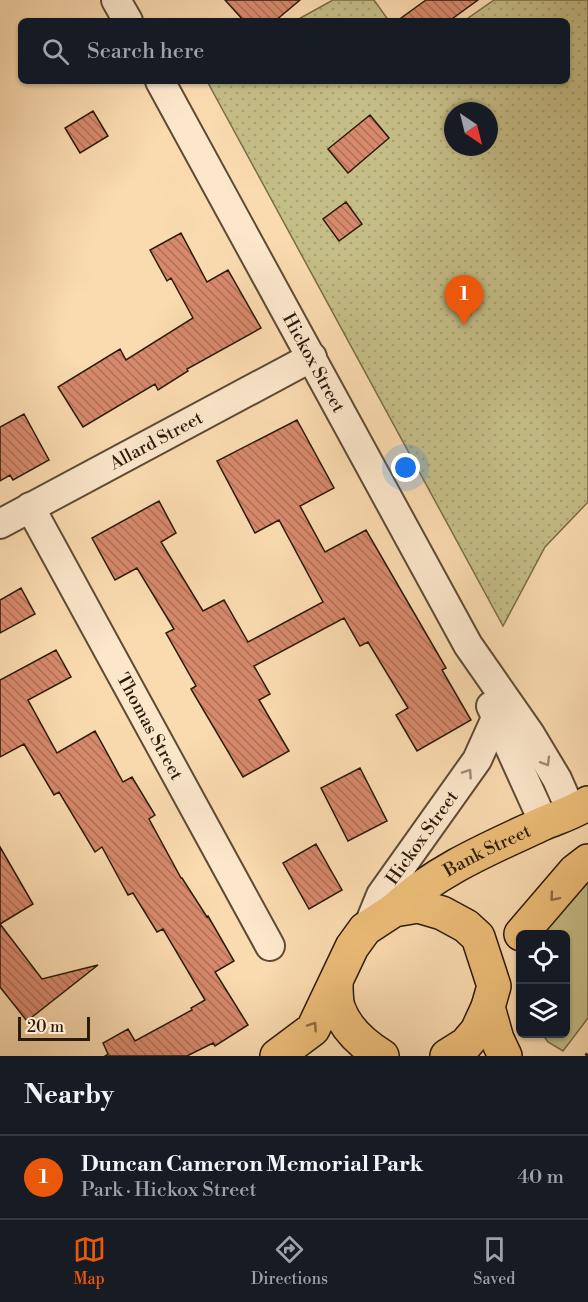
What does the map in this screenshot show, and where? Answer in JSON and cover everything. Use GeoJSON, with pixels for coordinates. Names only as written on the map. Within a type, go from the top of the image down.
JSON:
{"type":"FeatureCollection","features":[{"type":"Feature","properties":{"kind":"main road","name":"Hickox Street"},"geometry":{"type":"LineString","coordinates":[[568,813],[588,858]]}},
{"type":"Feature","properties":{"kind":"main road","name":"Bank Street"},"geometry":{"type":"LineString","coordinates":[[277,1056],[313,1029],[352,947],[381,918],[425,883],[568,813]]}},
{"type":"Feature","properties":{"kind":"main road"},"geometry":{"type":"LineString","coordinates":[[525,930],[588,858]]}},
{"type":"Feature","properties":{"kind":"main road"},"geometry":{"type":"LineString","coordinates":[[381,918],[418,906],[442,913],[478,937],[491,996],[497,1039],[506,1056]]}},
{"type":"Feature","properties":{"kind":"main road"},"geometry":{"type":"LineString","coordinates":[[447,1056],[466,1044],[477,1031],[516,945]]}},
{"type":"Feature","properties":{"kind":"main road"},"geometry":{"type":"LineString","coordinates":[[336,984],[338,1006],[346,1024],[358,1038],[382,1056]]}},
{"type":"Feature","properties":{"kind":"street"},"geometry":{"type":"LineString","coordinates":[[116,0],[126,18]]}},
{"type":"Feature","properties":{"kind":"street","name":"Hickox Street"},"geometry":{"type":"LineString","coordinates":[[162,84],[506,715],[557,779],[568,813]]}},
{"type":"Feature","properties":{"kind":"street","name":"Allard Street"},"geometry":{"type":"LineString","coordinates":[[0,524],[312,357]]}},
{"type":"Feature","properties":{"kind":"street","name":"Thomas Street"},"geometry":{"type":"LineString","coordinates":[[30,507],[270,946]]}},
{"type":"Feature","properties":{"kind":"street","name":"Hickox Street"},"geometry":{"type":"LineString","coordinates":[[381,918],[381,896],[506,715]]}},
{"type":"Feature","properties":{"kind":"shaded area"},"geometry":{"type":"Polygon","coordinates":[[[333,0],[374,0],[387,18],[300,18],[333,0]]]}},
{"type":"Feature","properties":{"kind":"shaded area"},"geometry":{"type":"Polygon","coordinates":[[[494,0],[588,0],[588,502],[545,547],[503,626],[209,84],[570,84],[570,18],[468,18],[494,0]]]}},
{"type":"Feature","properties":{"kind":"shaded area"},"geometry":{"type":"Polygon","coordinates":[[[588,883],[588,1018],[563,1051],[545,1038],[570,1038],[570,930],[546,930],[562,908],[588,883]]]}},
{"type":"Feature","properties":{"kind":"building"},"geometry":{"type":"Polygon","coordinates":[[[225,0],[300,0],[279,18],[241,18],[225,0]]]}},
{"type":"Feature","properties":{"kind":"building"},"geometry":{"type":"Polygon","coordinates":[[[426,0],[478,0],[453,18],[401,18],[426,0]]]}},
{"type":"Feature","properties":{"kind":"building"},"geometry":{"type":"Polygon","coordinates":[[[93,111],[108,136],[80,153],[65,128],[93,111]]]}},
{"type":"Feature","properties":{"kind":"building"},"geometry":{"type":"Polygon","coordinates":[[[370,115],[389,138],[348,173],[328,149],[370,115]]]}},
{"type":"Feature","properties":{"kind":"building"},"geometry":{"type":"Polygon","coordinates":[[[346,202],[362,224],[339,241],[323,219],[346,202]]]}},
{"type":"Feature","properties":{"kind":"building"},"geometry":{"type":"Polygon","coordinates":[[[181,233],[207,282],[228,270],[261,328],[187,369],[188,371],[158,390],[155,384],[83,427],[58,387],[120,349],[126,360],[193,318],[171,278],[167,281],[150,250],[181,233]]]}},
{"type":"Feature","properties":{"kind":"building"},"geometry":{"type":"Polygon","coordinates":[[[24,414],[49,460],[13,480],[10,475],[0,481],[0,427],[24,414]]]}},
{"type":"Feature","properties":{"kind":"building"},"geometry":{"type":"Polygon","coordinates":[[[297,420],[334,488],[300,506],[325,552],[366,530],[446,668],[442,670],[471,720],[417,751],[396,715],[408,708],[368,642],[360,646],[344,618],[254,666],[270,694],[259,700],[289,751],[243,777],[191,689],[196,686],[166,633],[174,629],[137,568],[115,580],[92,538],[159,501],[176,533],[161,542],[203,611],[224,600],[248,642],[323,602],[279,520],[255,533],[217,461],[297,420]]]}},
{"type":"Feature","properties":{"kind":"building"},"geometry":{"type":"Polygon","coordinates":[[[21,588],[35,614],[0,633],[0,600],[21,588]]]}},
{"type":"Feature","properties":{"kind":"building"},"geometry":{"type":"Polygon","coordinates":[[[56,650],[71,677],[28,700],[57,753],[95,731],[123,782],[132,777],[155,815],[149,819],[181,878],[208,916],[234,961],[215,972],[248,1025],[215,1046],[213,1043],[187,1056],[105,1056],[108,1054],[103,1043],[128,1029],[135,1041],[192,1010],[191,1008],[205,1000],[163,929],[157,932],[133,893],[128,895],[102,847],[95,852],[59,792],[54,795],[24,744],[0,757],[0,680],[56,650]]]}},
{"type":"Feature","properties":{"kind":"building"},"geometry":{"type":"Polygon","coordinates":[[[360,768],[387,821],[348,841],[321,788],[360,768]]]}},
{"type":"Feature","properties":{"kind":"building"},"geometry":{"type":"Polygon","coordinates":[[[316,844],[342,890],[309,909],[283,863],[316,844]]]}},
{"type":"Feature","properties":{"kind":"building"},"geometry":{"type":"Polygon","coordinates":[[[0,847],[33,904],[0,924],[0,847]]]}},
{"type":"Feature","properties":{"kind":"building"},"geometry":{"type":"Polygon","coordinates":[[[0,924],[42,979],[98,965],[27,1021],[0,987],[0,924]]]}},
{"type":"Feature","properties":{"kind":"place","name":"Duncan Cameron Memorial Park"},"geometry":{"type":"Point","coordinates":[464,325]}}]}
